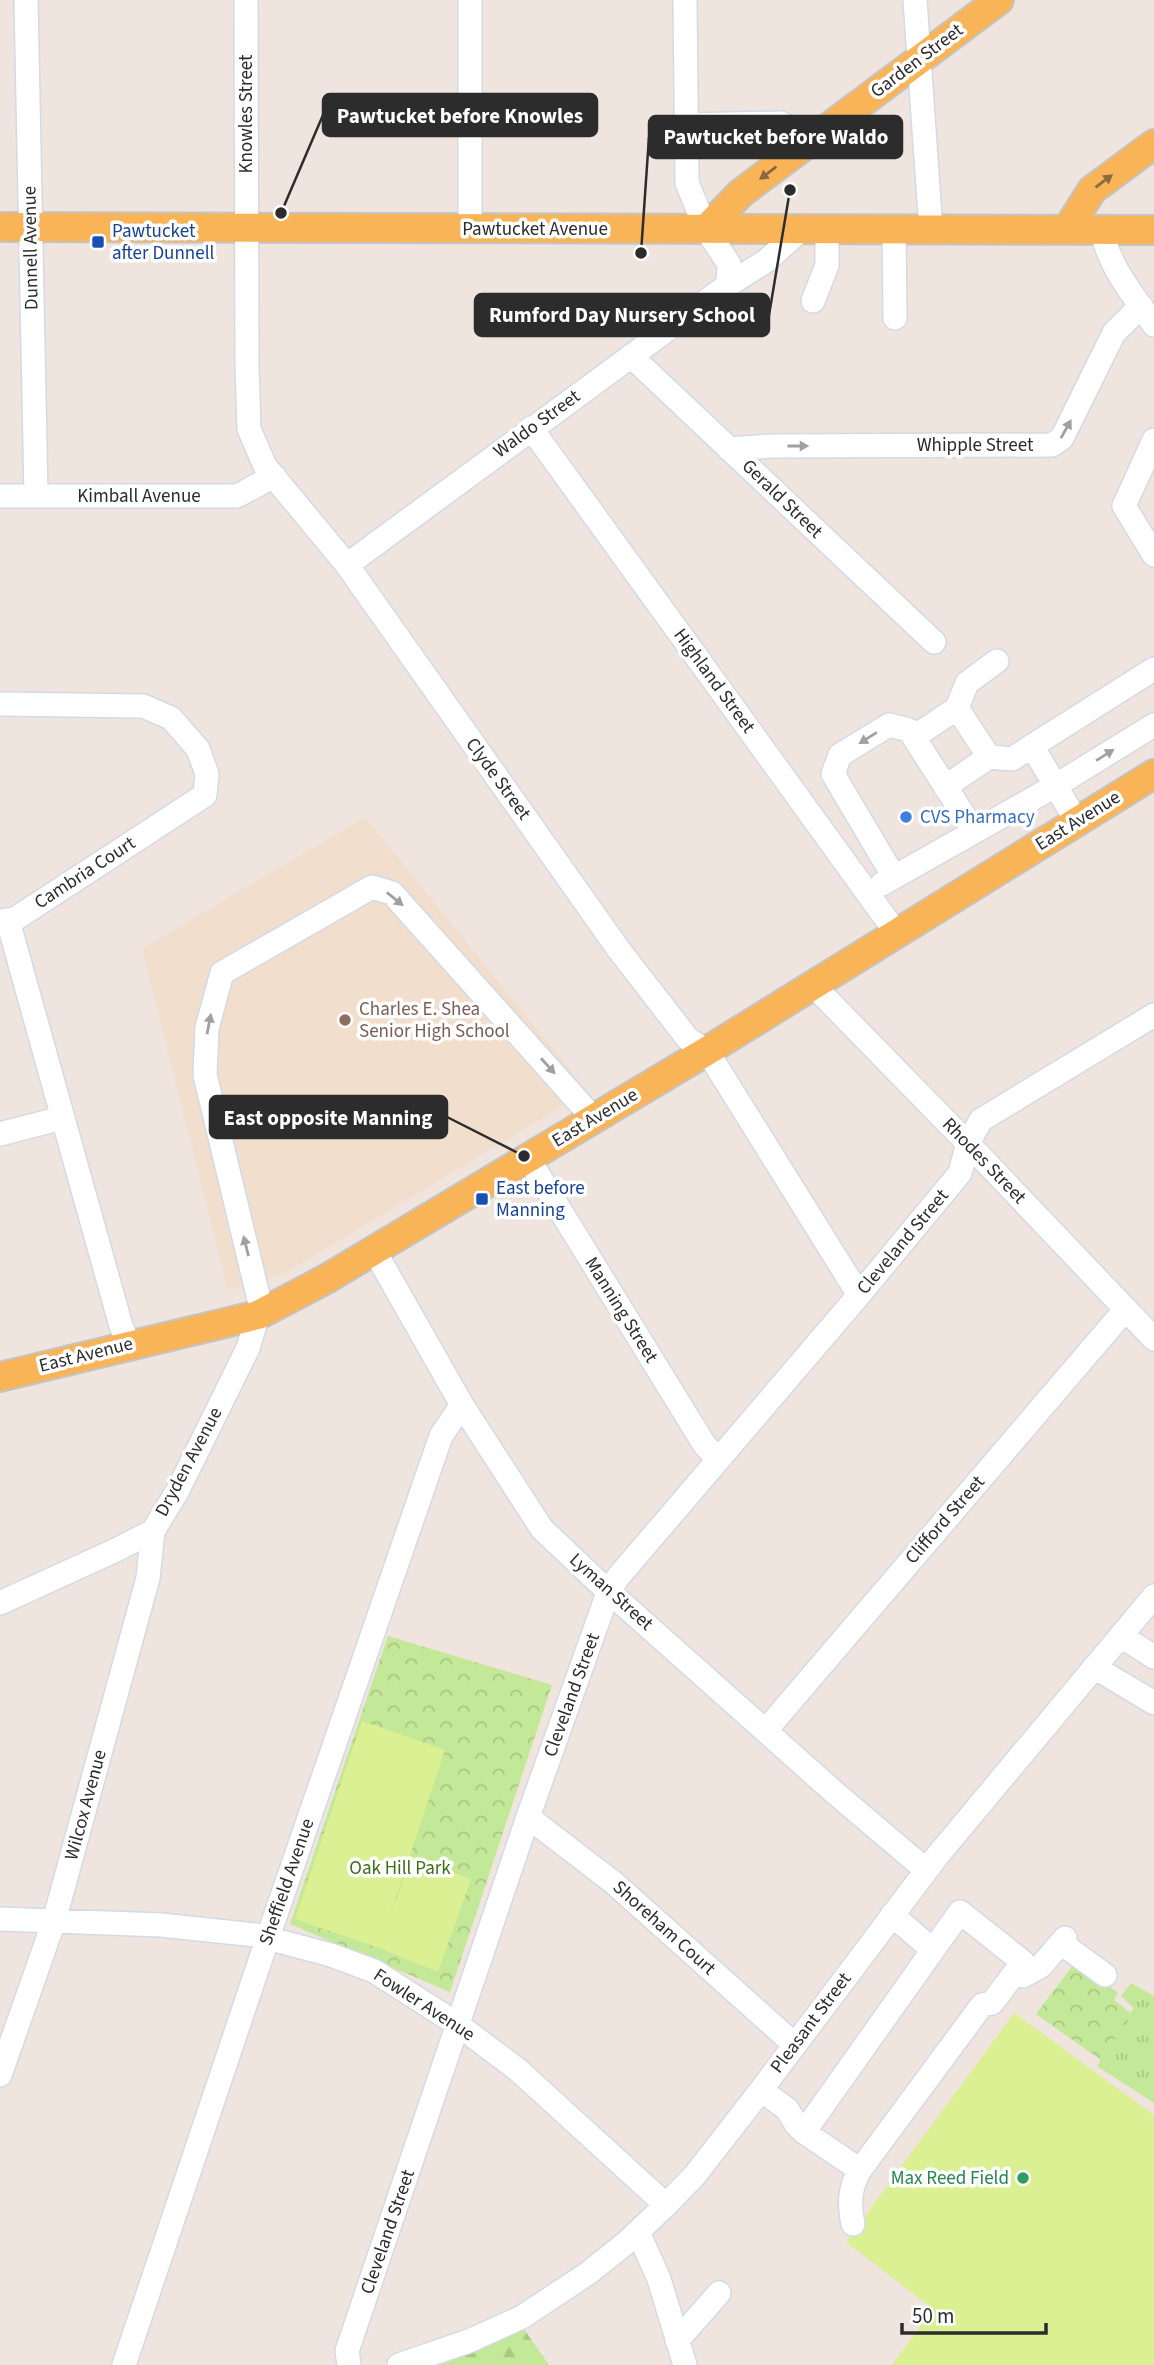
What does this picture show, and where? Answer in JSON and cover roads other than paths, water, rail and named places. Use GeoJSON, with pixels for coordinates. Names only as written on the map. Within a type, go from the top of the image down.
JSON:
{"type":"FeatureCollection","features":[{"type":"Feature","properties":{"kind":"main road","name":"Garden Street"},"geometry":{"type":"LineString","coordinates":[[706,229],[741,193],[999,0]]}},
{"type":"Feature","properties":{"kind":"main road"},"geometry":{"type":"LineString","coordinates":[[1067,230],[1092,190],[1154,144]]}},
{"type":"Feature","properties":{"kind":"main road","name":"Pawtucket Avenue"},"geometry":{"type":"LineString","coordinates":[[0,227],[1154,230]]}},
{"type":"Feature","properties":{"kind":"main road","name":"East Avenue"},"geometry":{"type":"LineString","coordinates":[[0,1377],[260,1314],[328,1278],[707,1051],[1154,774]]}},
{"type":"Feature","properties":{"kind":"street","name":"Dunnell Avenue"},"geometry":{"type":"LineString","coordinates":[[26,0],[36,495]]}},
{"type":"Feature","properties":{"kind":"street","name":"Knowles Street"},"geometry":{"type":"LineString","coordinates":[[246,0],[246,228]]}},
{"type":"Feature","properties":{"kind":"street"},"geometry":{"type":"LineString","coordinates":[[470,0],[470,229]]}},
{"type":"Feature","properties":{"kind":"street"},"geometry":{"type":"LineString","coordinates":[[685,0],[687,183],[706,229],[729,264],[727,285]]}},
{"type":"Feature","properties":{"kind":"street"},"geometry":{"type":"LineString","coordinates":[[915,0],[930,230]]}},
{"type":"Feature","properties":{"kind":"street"},"geometry":{"type":"LineString","coordinates":[[686,125],[781,123],[807,144]]}},
{"type":"Feature","properties":{"kind":"street","name":"Clyde Street"},"geometry":{"type":"LineString","coordinates":[[246,228],[249,429],[265,466],[346,565],[620,950],[688,1039],[707,1051],[859,1295]]}},
{"type":"Feature","properties":{"kind":"street"},"geometry":{"type":"LineString","coordinates":[[813,301],[827,265],[815,229]]}},
{"type":"Feature","properties":{"kind":"street","name":"Waldo Street"},"geometry":{"type":"LineString","coordinates":[[346,565],[727,285],[815,229]]}},
{"type":"Feature","properties":{"kind":"street"},"geometry":{"type":"LineString","coordinates":[[894,229],[895,318]]}},
{"type":"Feature","properties":{"kind":"street"},"geometry":{"type":"LineString","coordinates":[[1102,230],[1104,244],[1117,272],[1154,325]]}},
{"type":"Feature","properties":{"kind":"street","name":"Whipple Street"},"geometry":{"type":"LineString","coordinates":[[729,449],[785,446],[1052,445],[1062,438],[1114,333],[1141,306]]}},
{"type":"Feature","properties":{"kind":"street","name":"Gerald Street"},"geometry":{"type":"LineString","coordinates":[[631,356],[934,642]]}},
{"type":"Feature","properties":{"kind":"street","name":"Highland Street"},"geometry":{"type":"LineString","coordinates":[[531,428],[897,934]]}},
{"type":"Feature","properties":{"kind":"street"},"geometry":{"type":"LineString","coordinates":[[1154,440],[1148,479],[1125,506],[1154,555]]}},
{"type":"Feature","properties":{"kind":"street","name":"Kimball Avenue"},"geometry":{"type":"LineString","coordinates":[[0,496],[237,496],[274,476]]}},
{"type":"Feature","properties":{"kind":"street"},"geometry":{"type":"LineString","coordinates":[[914,737],[957,708],[967,683],[997,661]]}},
{"type":"Feature","properties":{"kind":"street"},"geometry":{"type":"LineString","coordinates":[[945,787],[989,757],[1013,759],[1154,669]]}},
{"type":"Feature","properties":{"kind":"street","name":"Cambria Court"},"geometry":{"type":"LineString","coordinates":[[0,704],[143,706],[171,718],[198,749],[207,774],[205,795],[15,919],[4,921],[121,1326],[129,1344]]}},
{"type":"Feature","properties":{"kind":"street"},"geometry":{"type":"LineString","coordinates":[[957,708],[989,757]]}},
{"type":"Feature","properties":{"kind":"street"},"geometry":{"type":"LineString","coordinates":[[894,877],[833,774],[840,755],[889,725],[909,730],[974,831]]}},
{"type":"Feature","properties":{"kind":"street"},"geometry":{"type":"LineString","coordinates":[[867,892],[1055,786],[1154,725]]}},
{"type":"Feature","properties":{"kind":"street"},"geometry":{"type":"LineString","coordinates":[[1032,746],[1077,822]]}},
{"type":"Feature","properties":{"kind":"street"},"geometry":{"type":"LineString","coordinates":[[260,1314],[205,1075],[207,1028],[222,973],[244,959],[372,887],[393,893],[594,1119]]}},
{"type":"Feature","properties":{"kind":"street","name":"Rhodes Street"},"geometry":{"type":"LineString","coordinates":[[813,985],[1153,1336]]}},
{"type":"Feature","properties":{"kind":"street","name":"Cleveland Street"},"geometry":{"type":"LineString","coordinates":[[349,2365],[348,2351],[457,2024],[609,1590],[960,1173],[968,1143],[981,1121],[1154,1015]]}},
{"type":"Feature","properties":{"kind":"street"},"geometry":{"type":"LineString","coordinates":[[0,1133],[62,1118]]}},
{"type":"Feature","properties":{"kind":"street","name":"Manning Street"},"geometry":{"type":"LineString","coordinates":[[528,1158],[705,1444],[718,1460]]}},
{"type":"Feature","properties":{"kind":"street","name":"Lyman Street"},"geometry":{"type":"LineString","coordinates":[[374,1250],[462,1405],[542,1529],[926,1870]]}},
{"type":"Feature","properties":{"kind":"street","name":"Clifford Street"},"geometry":{"type":"LineString","coordinates":[[766,1730],[1125,1310]]}},
{"type":"Feature","properties":{"kind":"street","name":"Dryden Avenue"},"geometry":{"type":"LineString","coordinates":[[0,1603],[153,1531],[178,1490],[248,1348],[260,1314]]}},
{"type":"Feature","properties":{"kind":"street","name":"Sheffield Avenue"},"geometry":{"type":"LineString","coordinates":[[124,2365],[441,1436],[462,1405]]}},
{"type":"Feature","properties":{"kind":"street","name":"Wilcox Avenue"},"geometry":{"type":"LineString","coordinates":[[0,2075],[54,1921],[148,1578],[153,1531]]}},
{"type":"Feature","properties":{"kind":"street","name":"Pleasant Street"},"geometry":{"type":"LineString","coordinates":[[400,2365],[469,2341],[522,2317],[587,2274],[666,2206],[695,2175],[761,2090],[926,1870],[1154,1596]]}},
{"type":"Feature","properties":{"kind":"street"},"geometry":{"type":"LineString","coordinates":[[1121,1636],[1154,1657]]}},
{"type":"Feature","properties":{"kind":"street"},"geometry":{"type":"LineString","coordinates":[[1094,1667],[1154,1703]]}},
{"type":"Feature","properties":{"kind":"street","name":"Shoreham Court"},"geometry":{"type":"LineString","coordinates":[[528,1816],[614,1883],[795,2045]]}},
{"type":"Feature","properties":{"kind":"street"},"geometry":{"type":"LineString","coordinates":[[804,2132],[960,1912],[1023,1962],[992,2003],[982,2005],[860,2170],[851,2188],[853,2224]]}},
{"type":"Feature","properties":{"kind":"street"},"geometry":{"type":"LineString","coordinates":[[892,1915],[933,1950]]}},
{"type":"Feature","properties":{"kind":"street","name":"Fowler Avenue"},"geometry":{"type":"LineString","coordinates":[[0,1919],[161,1925],[268,1937],[331,1955],[374,1971],[457,2024],[518,2070],[666,2206]]}},
{"type":"Feature","properties":{"kind":"street"},"geometry":{"type":"LineString","coordinates":[[1015,1973],[1023,1976],[1031,1973],[1041,1966],[1063,1941],[1105,1975]]}},
{"type":"Feature","properties":{"kind":"street"},"geometry":{"type":"LineString","coordinates":[[761,2090],[788,2109],[799,2129],[860,2170]]}},
{"type":"Feature","properties":{"kind":"street"},"geometry":{"type":"LineString","coordinates":[[638,2232],[659,2279],[685,2365]]}},
{"type":"Feature","properties":{"kind":"street"},"geometry":{"type":"LineString","coordinates":[[677,2341],[719,2293]]}},
{"type":"Feature","properties":{"kind":"place","name":"Rumford Day Nursery School"},"geometry":{"type":"Point","coordinates":[790,190]}},
{"type":"Feature","properties":{"kind":"place","name":"Pawtucket before Knowles"},"geometry":{"type":"Point","coordinates":[281,213]}},
{"type":"Feature","properties":{"kind":"place","name":"Pawtucket after Dunnell"},"geometry":{"type":"Point","coordinates":[98,242]}},
{"type":"Feature","properties":{"kind":"place","name":"Pawtucket before Waldo"},"geometry":{"type":"Point","coordinates":[641,253]}},
{"type":"Feature","properties":{"kind":"place","name":"CVS Pharmacy"},"geometry":{"type":"Point","coordinates":[906,817]}},
{"type":"Feature","properties":{"kind":"place","name":"Charles E. Shea Senior High School"},"geometry":{"type":"Point","coordinates":[345,1020]}},
{"type":"Feature","properties":{"kind":"place","name":"East opposite Manning"},"geometry":{"type":"Point","coordinates":[524,1156]}},
{"type":"Feature","properties":{"kind":"place","name":"East before Manning"},"geometry":{"type":"Point","coordinates":[482,1199]}},
{"type":"Feature","properties":{"kind":"place","name":"Max Reed Field"},"geometry":{"type":"Point","coordinates":[1023,2178]}},
{"type":"Feature","properties":{"kind":"park label","name":"Oak Hill Park"},"geometry":{"type":"Point","coordinates":[400,1868]}}]}
